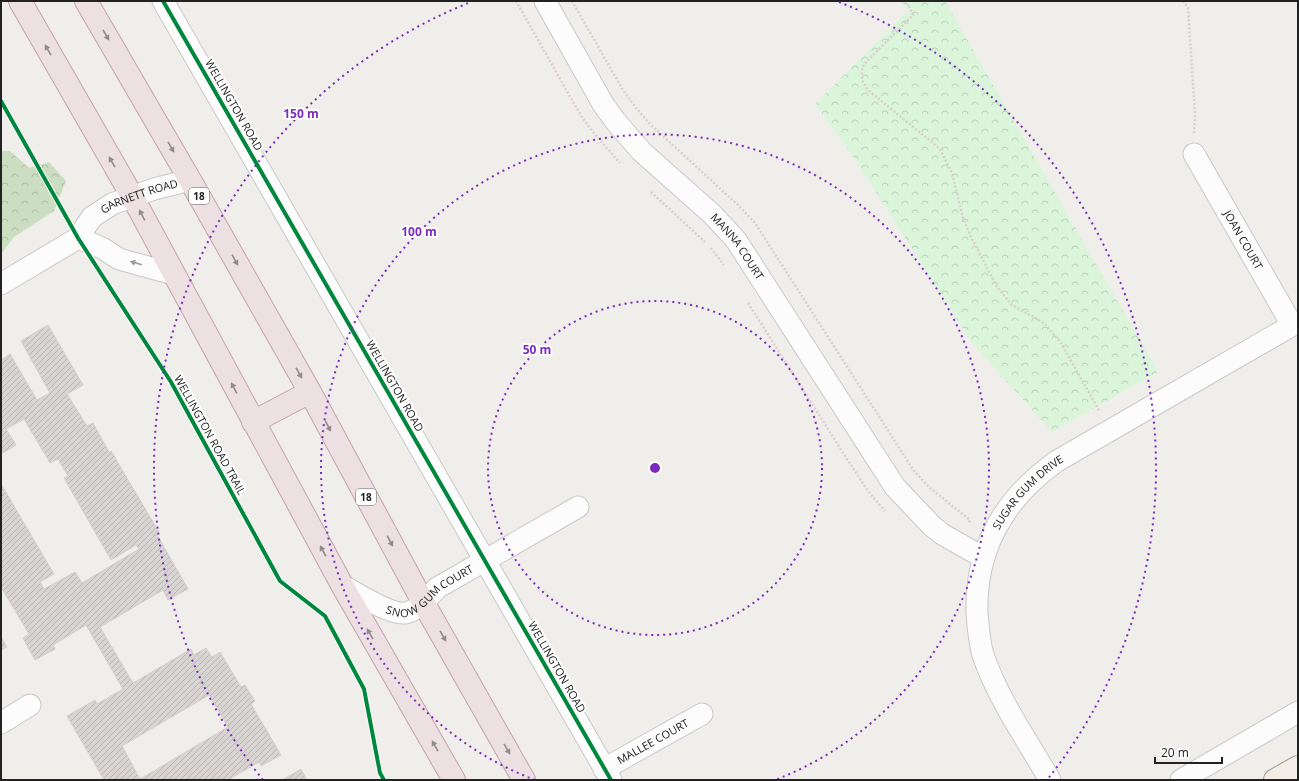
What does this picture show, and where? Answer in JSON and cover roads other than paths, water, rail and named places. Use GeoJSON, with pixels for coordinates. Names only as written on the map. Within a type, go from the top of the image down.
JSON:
{"type":"FeatureCollection","features":[{"type":"Feature","properties":{"kind":"highway"},"geometry":{"type":"LineString","coordinates":[[20,1],[132,196],[342,585],[454,780]]}},
{"type":"Feature","properties":{"kind":"highway","name":"18"},"geometry":{"type":"LineString","coordinates":[[86,1],[190,180],[310,392],[423,602],[524,780]]}},
{"type":"Feature","properties":{"kind":"highway"},"geometry":{"type":"LineString","coordinates":[[253,422],[310,392]]}},
{"type":"Feature","properties":{"kind":"main road"},"geometry":{"type":"LineString","coordinates":[[1275,780],[1298,766]]}},
{"type":"Feature","properties":{"kind":"street","name":"WELLINGTON ROAD"},"geometry":{"type":"LineString","coordinates":[[163,1],[608,774]]}},
{"type":"Feature","properties":{"kind":"street","name":"MANNA COURT"},"geometry":{"type":"LineString","coordinates":[[545,1],[599,97],[616,122],[642,152],[712,214],[736,240],[896,487],[932,526],[942,534],[986,551]]}},
{"type":"Feature","properties":{"kind":"street","name":"JOAN COURT"},"geometry":{"type":"LineString","coordinates":[[1194,154],[1295,324]]}},
{"type":"Feature","properties":{"kind":"street","name":"GARNETT ROAD"},"geometry":{"type":"LineString","coordinates":[[1,284],[78,238],[92,217],[112,204],[154,188],[190,180]]}},
{"type":"Feature","properties":{"kind":"street"},"geometry":{"type":"LineString","coordinates":[[78,238],[102,248],[119,259],[173,274]]}},
{"type":"Feature","properties":{"kind":"street","name":"SUGAR GUM DRIVE"},"geometry":{"type":"LineString","coordinates":[[1050,780],[992,679],[982,653],[978,628],[977,602],[979,576],[986,551],[996,527],[1022,491],[1039,474],[1057,461],[1295,324]]}},
{"type":"Feature","properties":{"kind":"street","name":"SNOW GUM COURT"},"geometry":{"type":"LineString","coordinates":[[342,585],[376,604],[395,612],[405,613],[413,610],[437,588],[578,507]]}},
{"type":"Feature","properties":{"kind":"street"},"geometry":{"type":"LineString","coordinates":[[1,723],[30,705]]}},
{"type":"Feature","properties":{"kind":"street"},"geometry":{"type":"LineString","coordinates":[[1181,780],[1298,712]]}},
{"type":"Feature","properties":{"kind":"street","name":"MALLEE COURT"},"geometry":{"type":"LineString","coordinates":[[608,774],[702,714]]}}]}
